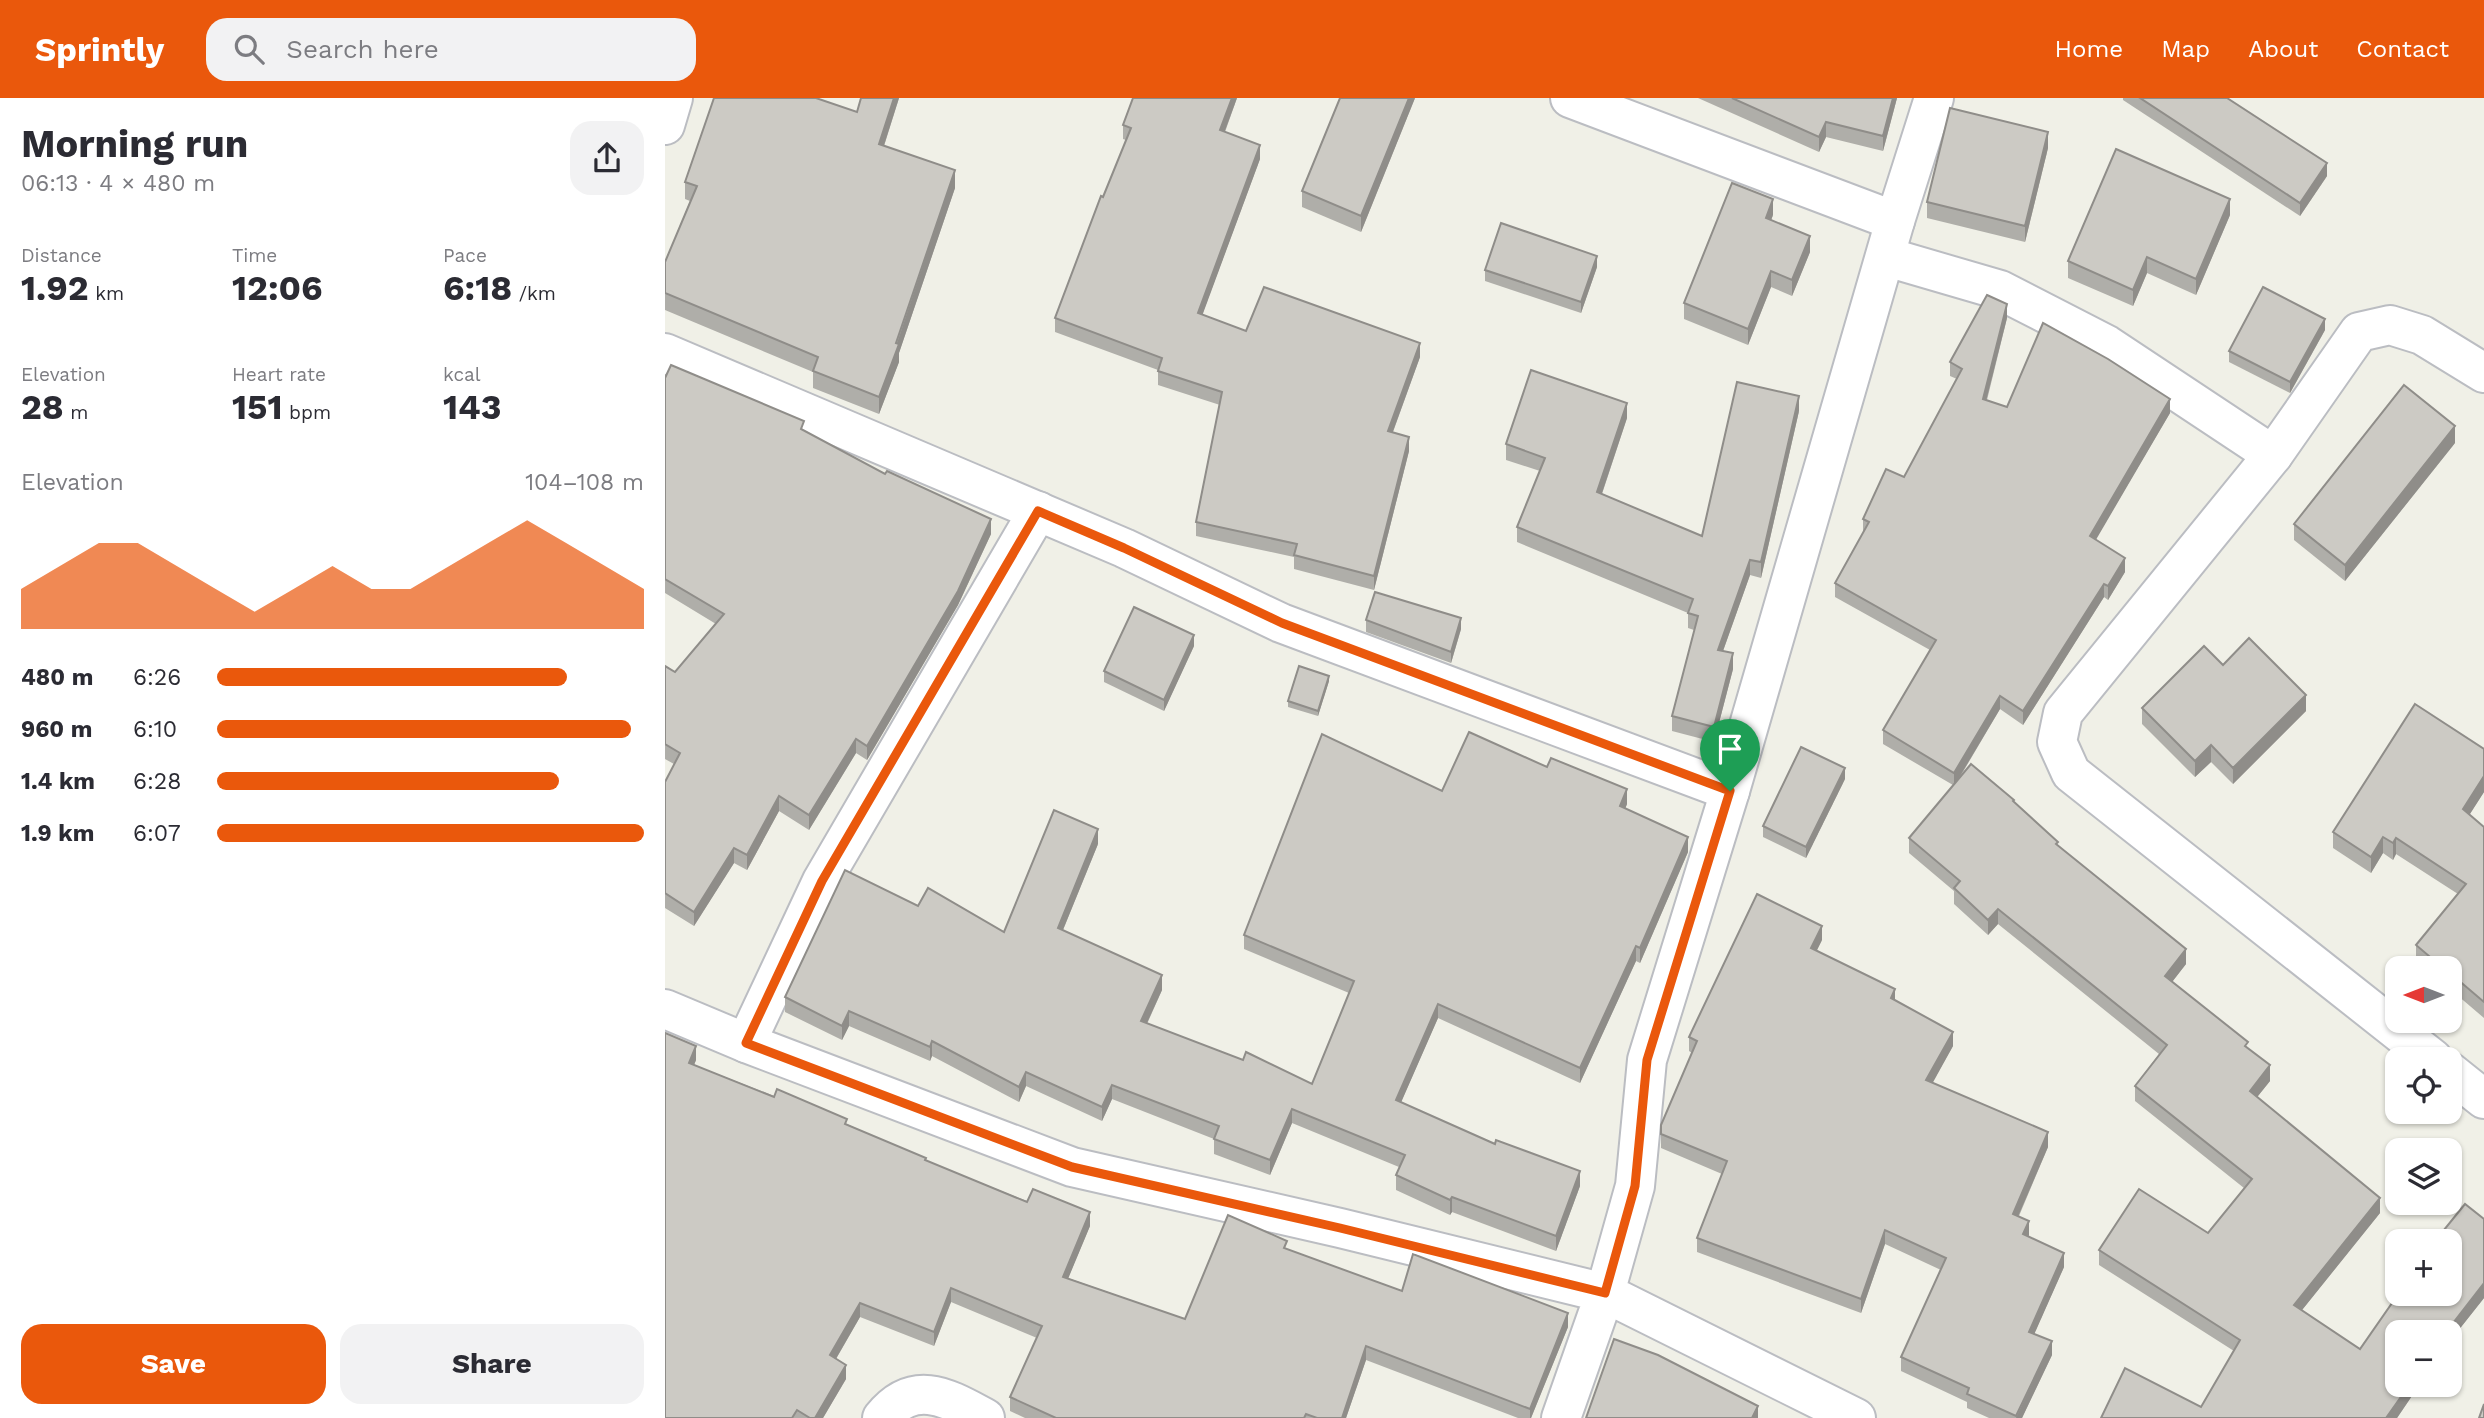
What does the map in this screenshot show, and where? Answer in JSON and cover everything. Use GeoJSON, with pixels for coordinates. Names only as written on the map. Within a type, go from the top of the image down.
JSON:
{"type":"FeatureCollection","features":[{"type":"Feature","properties":{"kind":"street"},"geometry":{"type":"LineString","coordinates":[[665,125],[673,98]]}},
{"type":"Feature","properties":{"kind":"street"},"geometry":{"type":"LineString","coordinates":[[1570,98],[1891,239],[2024,302],[2106,345],[2273,455]]}},
{"type":"Feature","properties":{"kind":"street"},"geometry":{"type":"LineString","coordinates":[[1561,1418],[1605,1293],[1635,1186],[1647,1060],[1730,791],[1934,98]]}},
{"type":"Feature","properties":{"kind":"street"},"geometry":{"type":"LineString","coordinates":[[2418,1047],[2071,773],[2057,742],[2063,712],[2273,455],[2359,332],[2390,325],[2423,335],[2484,373]]}},
{"type":"Feature","properties":{"kind":"street"},"geometry":{"type":"LineString","coordinates":[[665,353],[1124,548],[1282,623],[1730,791]]}},
{"type":"Feature","properties":{"kind":"street"},"geometry":{"type":"LineString","coordinates":[[746,1043],[822,881],[1038,511]]}},
{"type":"Feature","properties":{"kind":"street"},"geometry":{"type":"LineString","coordinates":[[665,1009],[746,1043],[1072,1167],[1353,1231],[1605,1293],[1856,1418]]}},
{"type":"Feature","properties":{"kind":"street"},"geometry":{"type":"LineString","coordinates":[[2462,1082],[2484,1099]]}},
{"type":"Feature","properties":{"kind":"street"},"geometry":{"type":"LineString","coordinates":[[882,1418],[892,1406],[916,1395],[944,1396],[985,1418]]}},
{"type":"Feature","properties":{"kind":"building"},"geometry":{"type":"Polygon","coordinates":[[[714,98],[816,98],[857,112],[861,98],[894,98],[879,144],[955,170],[896,343],[899,344],[879,397],[813,371],[818,357],[665,293],[665,262],[697,186],[685,182],[714,98]]]}},
{"type":"Feature","properties":{"kind":"building"},"geometry":{"type":"Polygon","coordinates":[[[1133,98],[1232,98],[1220,130],[1260,145],[1198,313],[1246,331],[1264,287],[1420,343],[1388,431],[1409,437],[1374,576],[1294,555],[1297,544],[1196,522],[1222,392],[1158,371],[1162,358],[1055,318],[1101,196],[1103,197],[1131,128],[1123,125],[1133,98]]]}},
{"type":"Feature","properties":{"kind":"building"},"geometry":{"type":"Polygon","coordinates":[[[1340,98],[1409,98],[1361,216],[1302,191],[1340,98]]]}},
{"type":"Feature","properties":{"kind":"building"},"geometry":{"type":"Polygon","coordinates":[[[1732,98],[1893,98],[1883,136],[1826,122],[1819,137],[1732,98]]]}},
{"type":"Feature","properties":{"kind":"building"},"geometry":{"type":"Polygon","coordinates":[[[2140,98],[2227,98],[2327,163],[2300,203],[2140,98]]]}},
{"type":"Feature","properties":{"kind":"building"},"geometry":{"type":"Polygon","coordinates":[[[1950,108],[2048,132],[2025,226],[1927,202],[1950,108]]]}},
{"type":"Feature","properties":{"kind":"building"},"geometry":{"type":"Polygon","coordinates":[[[2116,149],[2230,199],[2196,279],[2147,257],[2133,290],[2068,261],[2116,149]]]}},
{"type":"Feature","properties":{"kind":"building"},"geometry":{"type":"Polygon","coordinates":[[[1732,183],[1773,199],[1766,218],[1810,236],[1792,280],[1771,271],[1748,329],[1684,303],[1732,183]]]}},
{"type":"Feature","properties":{"kind":"building"},"geometry":{"type":"Polygon","coordinates":[[[1501,223],[1597,256],[1581,302],[1485,270],[1501,223]]]}},
{"type":"Feature","properties":{"kind":"building"},"geometry":{"type":"Polygon","coordinates":[[[2263,287],[2325,319],[2290,382],[2229,351],[2263,287]]]}},
{"type":"Feature","properties":{"kind":"building"},"geometry":{"type":"Polygon","coordinates":[[[1987,295],[2007,304],[1983,399],[2007,407],[2043,323],[2108,359],[2170,399],[2090,536],[2125,558],[2108,586],[2104,584],[2023,711],[2000,696],[1954,773],[1883,730],[1936,640],[1835,583],[1869,522],[1863,519],[1886,469],[1904,477],[1962,369],[1950,362],[1987,295]]]}},
{"type":"Feature","properties":{"kind":"building"},"geometry":{"type":"Polygon","coordinates":[[[671,365],[804,421],[801,429],[885,474],[887,471],[991,519],[958,591],[867,746],[856,739],[809,815],[779,796],[747,855],[734,848],[694,912],[665,893],[665,782],[680,753],[665,744],[665,666],[675,672],[724,614],[665,579],[665,378],[671,365]]]}},
{"type":"Feature","properties":{"kind":"building"},"geometry":{"type":"Polygon","coordinates":[[[1531,370],[1627,403],[1597,492],[1702,536],[1737,382],[1799,396],[1761,562],[1750,560],[1718,650],[1733,653],[1714,727],[1672,716],[1698,616],[1688,613],[1693,599],[1517,527],[1545,458],[1506,444],[1531,370]]]}},
{"type":"Feature","properties":{"kind":"building"},"geometry":{"type":"Polygon","coordinates":[[[2404,385],[2455,426],[2345,565],[2294,524],[2404,385]]]}},
{"type":"Feature","properties":{"kind":"building"},"geometry":{"type":"Polygon","coordinates":[[[1375,592],[1461,618],[1451,652],[1366,620],[1375,592]]]}},
{"type":"Feature","properties":{"kind":"building"},"geometry":{"type":"Polygon","coordinates":[[[1134,607],[1194,635],[1164,700],[1104,671],[1134,607]]]}},
{"type":"Feature","properties":{"kind":"building"},"geometry":{"type":"Polygon","coordinates":[[[2249,638],[2306,695],[2233,768],[2211,745],[2195,761],[2142,708],[2204,646],[2223,665],[2249,638]]]}},
{"type":"Feature","properties":{"kind":"building"},"geometry":{"type":"Polygon","coordinates":[[[1299,666],[1329,676],[1318,711],[1288,701],[1299,666]]]}},
{"type":"Feature","properties":{"kind":"building"},"geometry":{"type":"Polygon","coordinates":[[[2415,704],[2484,749],[2484,776],[2463,809],[2484,827],[2484,1002],[2462,983],[2462,956],[2429,956],[2416,945],[2466,884],[2396,838],[2393,843],[2383,837],[2371,857],[2333,832],[2415,704]]]}},
{"type":"Feature","properties":{"kind":"building"},"geometry":{"type":"Polygon","coordinates":[[[1469,732],[1547,767],[1551,758],[1627,789],[1620,806],[1688,837],[1640,948],[1636,946],[1580,1068],[1438,1004],[1396,1100],[1495,1144],[1496,1140],[1580,1171],[1556,1236],[1452,1197],[1450,1200],[1396,1175],[1405,1155],[1292,1109],[1270,1160],[1214,1139],[1219,1126],[1112,1085],[1102,1107],[1026,1072],[1019,1087],[932,1041],[930,1047],[849,1011],[842,1026],[785,997],[845,870],[918,906],[928,888],[1004,932],[1054,810],[1098,829],[1058,928],[1162,975],[1141,1021],[1243,1060],[1246,1052],[1312,1084],[1354,981],[1244,935],[1322,734],[1442,791],[1469,732]]]}},
{"type":"Feature","properties":{"kind":"building"},"geometry":{"type":"Polygon","coordinates":[[[1801,747],[1845,768],[1806,847],[1763,826],[1801,747]]]}},
{"type":"Feature","properties":{"kind":"building"},"geometry":{"type":"Polygon","coordinates":[[[1971,764],[2014,800],[2058,842],[2056,844],[2186,949],[2165,976],[2248,1042],[2245,1046],[2270,1065],[2250,1091],[2380,1198],[2294,1305],[2360,1349],[2390,1306],[2462,1306],[2462,1229],[2445,1229],[2456,1215],[2462,1215],[2465,1204],[2484,1219],[2484,1283],[2455,1320],[2385,1320],[2385,1397],[2401,1397],[2386,1418],[2101,1418],[2125,1368],[2201,1407],[2240,1340],[2099,1250],[2139,1189],[2208,1233],[2252,1179],[2135,1086],[2167,1045],[1998,909],[1988,920],[1954,888],[1960,881],[1909,838],[1971,764]]]}},
{"type":"Feature","properties":{"kind":"building"},"geometry":{"type":"Polygon","coordinates":[[[1757,894],[1822,926],[1811,948],[1895,989],[1891,998],[1953,1032],[1926,1080],[2048,1132],[2013,1214],[2029,1221],[2023,1234],[2064,1253],[2029,1332],[2052,1341],[2016,1416],[1967,1394],[1969,1388],[1901,1357],[1946,1258],[1885,1230],[1861,1299],[1697,1238],[1727,1161],[1661,1134],[1661,1125],[1697,1041],[1689,1037],[1757,894]]]}},
{"type":"Feature","properties":{"kind":"building"},"geometry":{"type":"Polygon","coordinates":[[[665,1033],[696,1046],[689,1063],[774,1097],[777,1089],[847,1119],[845,1124],[1027,1202],[1033,1189],[1090,1212],[1063,1277],[1185,1319],[1228,1215],[1287,1241],[1284,1248],[1402,1291],[1413,1254],[1568,1313],[1530,1409],[1366,1346],[1342,1418],[1317,1418],[1306,1414],[1304,1418],[1056,1418],[1010,1397],[1042,1326],[951,1288],[934,1332],[860,1303],[830,1355],[846,1365],[815,1418],[797,1410],[792,1418],[665,1418],[665,1033]]]}},
{"type":"Feature","properties":{"kind":"building"},"geometry":{"type":"Polygon","coordinates":[[[1614,1339],[1658,1355],[1758,1406],[1752,1418],[1586,1418],[1614,1339]]]}},
{"type":"Feature","properties":{"kind":"building"},"geometry":{"type":"Polygon","coordinates":[[[2484,1404],[2484,1418],[2479,1418],[2484,1404]]]}},
{"type":"Feature","properties":{"kind":"route"},"geometry":{"type":"LineString","coordinates":[[1038,511],[1124,548],[1282,623],[1730,791],[1647,1060],[1635,1186],[1605,1293],[1340,1228],[1072,1167],[746,1043],[822,881],[1038,511]]}}]}
